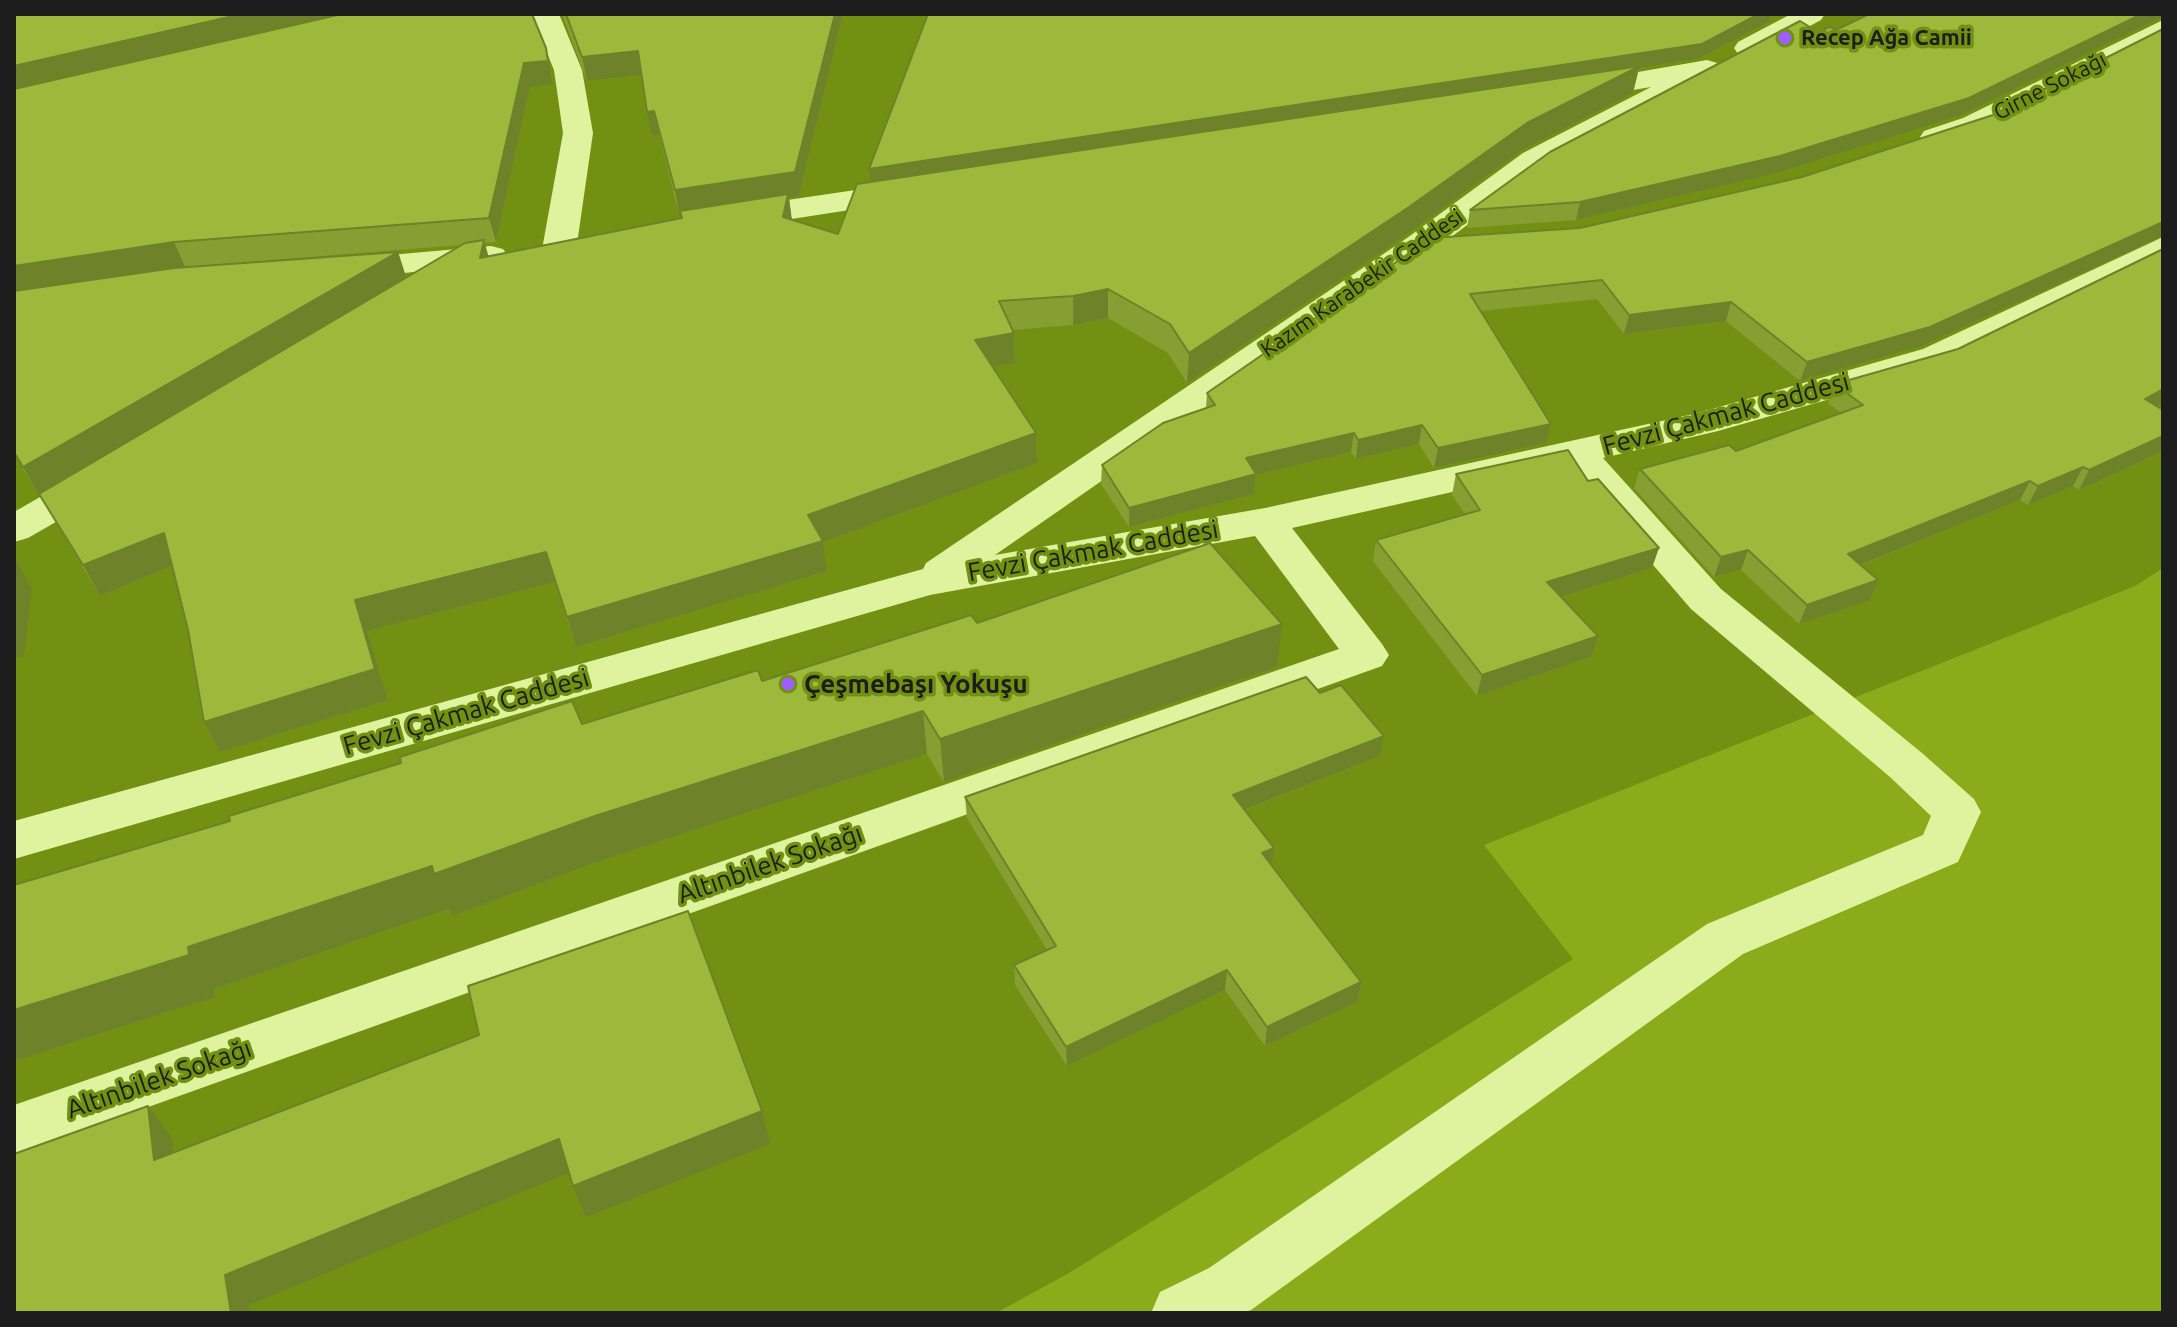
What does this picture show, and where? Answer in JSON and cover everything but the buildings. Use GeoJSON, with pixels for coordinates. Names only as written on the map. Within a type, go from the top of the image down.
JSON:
{"type":"FeatureCollection","features":[{"type":"Feature","properties":{"kind":"street"},"geometry":{"type":"LineString","coordinates":[[310,271],[467,260],[575,242],[578,133],[568,70],[545,14]]}},
{"type":"Feature","properties":{"kind":"street","name":"Kazım Karabekir Caddesi"},"geometry":{"type":"LineString","coordinates":[[929,581],[1419,245],[1534,160],[1811,14]]}},
{"type":"Feature","properties":{"kind":"street","name":"Girne Sokağı"},"geometry":{"type":"LineString","coordinates":[[1901,148],[1974,124],[2163,28]]}},
{"type":"Feature","properties":{"kind":"street"},"geometry":{"type":"LineString","coordinates":[[1553,94],[1707,69]]}},
{"type":"Feature","properties":{"kind":"street"},"geometry":{"type":"LineString","coordinates":[[697,223],[946,187]]}},
{"type":"Feature","properties":{"kind":"street"},"geometry":{"type":"LineString","coordinates":[[1419,245],[1480,241]]}},
{"type":"Feature","properties":{"kind":"street","name":"Fevzi Çakmak Caddesi"},"geometry":{"type":"LineString","coordinates":[[14,840],[929,581],[1265,521],[1705,423],[1936,357],[2163,247]]}},
{"type":"Feature","properties":{"kind":"street"},"geometry":{"type":"LineString","coordinates":[[401,299],[467,260]]}},
{"type":"Feature","properties":{"kind":"street"},"geometry":{"type":"LineString","coordinates":[[1181,1313],[1230,1289],[1725,939],[1941,848],[1957,812],[1906,765],[1706,599],[1578,453]]}},
{"type":"Feature","properties":{"kind":"street"},"geometry":{"type":"LineString","coordinates":[[14,529],[136,457]]}},
{"type":"Feature","properties":{"kind":"street","name":"Altınbilek Sokağı"},"geometry":{"type":"LineString","coordinates":[[14,1130],[1367,655],[1265,521]]}},
{"type":"Feature","properties":{"kind":"green space"},"geometry":{"type":"Polygon","coordinates":[[[2163,568],[2163,1313],[996,1313],[1069,1273],[1573,959],[1484,845],[2135,586],[2163,568]]]}},
{"type":"Feature","properties":{"kind":"place","name":"Recep Ağa Camii"},"geometry":{"type":"Point","coordinates":[1785,38]}},
{"type":"Feature","properties":{"kind":"place","name":"Çeşmebaşı Yokuşu"},"geometry":{"type":"Point","coordinates":[788,684]}}]}
